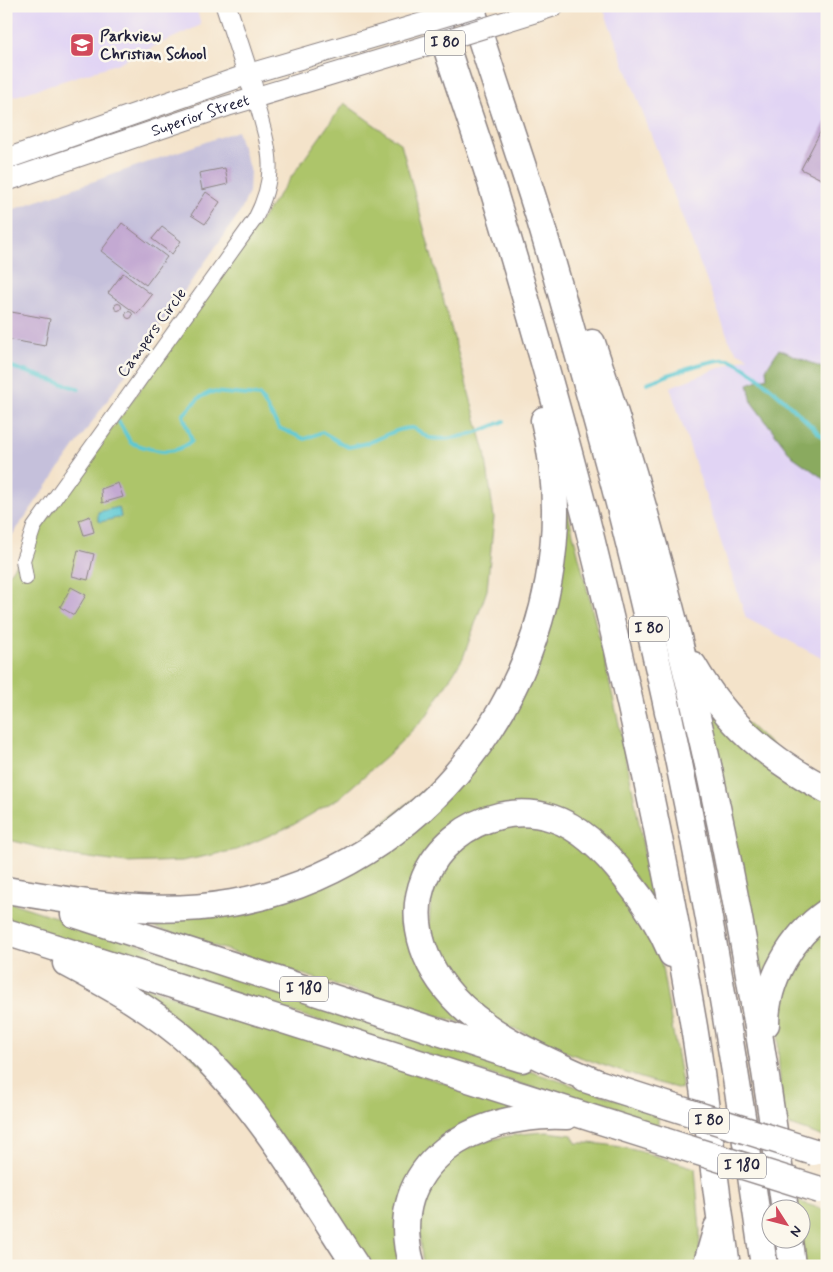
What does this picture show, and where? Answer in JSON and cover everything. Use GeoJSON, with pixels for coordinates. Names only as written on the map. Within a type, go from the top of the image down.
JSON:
{"type":"FeatureCollection","features":[{"type":"Feature","properties":{"kind":"highway","name":"I 80"},"geometry":{"type":"LineString","coordinates":[[434,6],[534,324],[587,523],[650,792],[693,1026],[711,1137],[727,1266]]}},
{"type":"Feature","properties":{"kind":"highway","name":"I 80"},"geometry":{"type":"LineString","coordinates":[[471,6],[497,84],[577,349],[620,509],[660,675],[715,944],[739,1085],[764,1266]]}},
{"type":"Feature","properties":{"kind":"highway"},"geometry":{"type":"LineString","coordinates":[[6,891],[96,906],[134,910],[172,910],[234,903],[298,884],[358,856],[416,814],[466,763],[491,728],[510,696],[534,638],[551,569],[555,503],[552,465],[547,432],[505,259],[458,80]]}},
{"type":"Feature","properties":{"kind":"highway"},"geometry":{"type":"LineString","coordinates":[[497,84],[566,264],[606,382],[673,611],[703,737],[728,855],[766,1067],[784,1200]]}},
{"type":"Feature","properties":{"kind":"highway"},"geometry":{"type":"LineString","coordinates":[[673,611],[692,663],[723,710],[766,753],[827,790]]}},
{"type":"Feature","properties":{"kind":"highway"},"geometry":{"type":"LineString","coordinates":[[602,1084],[528,1050],[489,1027],[453,997],[429,963],[418,929],[422,884],[439,853],[465,829],[491,817],[522,813],[553,818],[581,833],[620,871],[656,921],[680,976],[693,1026]]}},
{"type":"Feature","properties":{"kind":"highway","name":"I 180"},"geometry":{"type":"LineString","coordinates":[[6,891],[820,1154]]}},
{"type":"Feature","properties":{"kind":"highway"},"geometry":{"type":"LineString","coordinates":[[766,1067],[766,1015],[772,986],[780,966],[799,935],[827,912]]}},
{"type":"Feature","properties":{"kind":"highway"},"geometry":{"type":"LineString","coordinates":[[6,933],[131,999],[192,1045],[242,1098],[356,1266]]}},
{"type":"Feature","properties":{"kind":"highway","name":"I 180"},"geometry":{"type":"LineString","coordinates":[[6,933],[824,1191]]}},
{"type":"Feature","properties":{"kind":"highway"},"geometry":{"type":"LineString","coordinates":[[412,1266],[405,1234],[406,1215],[412,1194],[428,1164],[450,1144],[476,1131],[507,1121],[535,1117],[578,1116],[600,1120]]}},
{"type":"Feature","properties":{"kind":"highway"},"geometry":{"type":"LineString","coordinates":[[706,1266],[720,1218]]}},
{"type":"Feature","properties":{"kind":"highway"},"geometry":{"type":"LineString","coordinates":[[790,1250],[792,1266]]}},
{"type":"Feature","properties":{"kind":"main road"},"geometry":{"type":"LineString","coordinates":[[226,6],[255,98]]}},
{"type":"Feature","properties":{"kind":"main road","name":"Superior Street"},"geometry":{"type":"LineString","coordinates":[[6,159],[249,74],[479,6]]}},
{"type":"Feature","properties":{"kind":"main road","name":"Superior Street"},"geometry":{"type":"LineString","coordinates":[[6,182],[255,98],[545,9]]}},
{"type":"Feature","properties":{"kind":"street","name":"Campers Circle"},"geometry":{"type":"LineString","coordinates":[[26,578],[23,560],[34,527],[249,227],[265,200],[270,177],[268,144],[255,98]]}},
{"type":"Feature","properties":{"kind":"shaded area","name":"Parkview Christian School"},"geometry":{"type":"Polygon","coordinates":[[[6,6],[196,6],[201,25],[116,64],[6,99],[6,6]]]}},
{"type":"Feature","properties":{"kind":"shaded area"},"geometry":{"type":"Polygon","coordinates":[[[608,6],[827,6],[827,661],[746,618],[670,387],[748,357],[736,351],[729,340],[603,8],[608,6]]]}},
{"type":"Feature","properties":{"kind":"shaded area"},"geometry":{"type":"Polygon","coordinates":[[[237,131],[250,171],[249,192],[241,211],[6,544],[6,212],[237,131]]]}},
{"type":"Feature","properties":{"kind":"green space"},"geometry":{"type":"Polygon","coordinates":[[[344,103],[401,144],[485,452],[494,517],[487,590],[463,658],[427,715],[388,755],[339,798],[293,825],[236,850],[182,861],[126,863],[68,855],[6,839],[6,578],[344,103]]]}},
{"type":"Feature","properties":{"kind":"green space"},"geometry":{"type":"Polygon","coordinates":[[[779,349],[827,370],[827,481],[792,456],[752,403],[748,384],[767,377],[766,369],[779,349]]]}},
{"type":"Feature","properties":{"kind":"green space"},"geometry":{"type":"Polygon","coordinates":[[[563,495],[613,696],[644,849],[652,900],[614,850],[493,811],[412,901],[463,1023],[412,1009],[139,922],[133,915],[300,889],[492,736],[563,495]]]}},
{"type":"Feature","properties":{"kind":"green space"},"geometry":{"type":"Polygon","coordinates":[[[698,680],[827,794],[827,905],[763,991],[698,680]]]}},
{"type":"Feature","properties":{"kind":"green space"},"geometry":{"type":"Polygon","coordinates":[[[526,821],[583,843],[652,934],[661,962],[682,1084],[681,1089],[624,1072],[529,1039],[526,1033],[508,1027],[483,1010],[441,966],[429,930],[431,890],[440,868],[475,834],[526,821]]]}},
{"type":"Feature","properties":{"kind":"green space"},"geometry":{"type":"Polygon","coordinates":[[[6,901],[658,1113],[658,1124],[664,1129],[6,922],[6,901]]]}},
{"type":"Feature","properties":{"kind":"green space"},"geometry":{"type":"Polygon","coordinates":[[[827,924],[827,1138],[784,1123],[778,1032],[784,986],[791,966],[802,948],[827,924]]]}},
{"type":"Feature","properties":{"kind":"green space"},"geometry":{"type":"Polygon","coordinates":[[[116,978],[544,1115],[422,1164],[406,1266],[364,1266],[294,1162],[116,978]]]}},
{"type":"Feature","properties":{"kind":"green space"},"geometry":{"type":"Polygon","coordinates":[[[547,1132],[572,1135],[576,1143],[622,1147],[695,1168],[700,1231],[699,1266],[424,1266],[419,1232],[422,1204],[430,1182],[445,1164],[464,1150],[488,1141],[516,1135],[547,1132]]]}},
{"type":"Feature","properties":{"kind":"green space"},"geometry":{"type":"Polygon","coordinates":[[[810,1205],[827,1211],[827,1266],[805,1266],[803,1250],[810,1250],[810,1205]]]}},
{"type":"Feature","properties":{"kind":"water"},"geometry":{"type":"Polygon","coordinates":[[[119,507],[121,517],[100,522],[98,520],[98,512],[119,507]]]}},
{"type":"Feature","properties":{"kind":"building"},"geometry":{"type":"Polygon","coordinates":[[[827,119],[827,182],[801,169],[827,119]]]}},
{"type":"Feature","properties":{"kind":"building"},"geometry":{"type":"Polygon","coordinates":[[[225,168],[228,184],[202,190],[199,173],[225,168]]]}},
{"type":"Feature","properties":{"kind":"building"},"geometry":{"type":"Polygon","coordinates":[[[206,192],[220,202],[205,224],[191,215],[206,192]]]}},
{"type":"Feature","properties":{"kind":"building"},"geometry":{"type":"Polygon","coordinates":[[[122,223],[167,257],[146,285],[101,251],[122,223]]]}},
{"type":"Feature","properties":{"kind":"building"},"geometry":{"type":"Polygon","coordinates":[[[162,227],[181,241],[172,254],[152,239],[162,227]]]}},
{"type":"Feature","properties":{"kind":"building"},"geometry":{"type":"Polygon","coordinates":[[[123,273],[152,295],[137,314],[108,293],[123,273]]]}},
{"type":"Feature","properties":{"kind":"building"},"geometry":{"type":"Polygon","coordinates":[[[118,303],[122,307],[118,311],[114,307],[118,303]]]}},
{"type":"Feature","properties":{"kind":"building"},"geometry":{"type":"Polygon","coordinates":[[[6,311],[50,319],[45,346],[6,339],[6,311]]]}},
{"type":"Feature","properties":{"kind":"building"},"geometry":{"type":"Polygon","coordinates":[[[129,311],[133,315],[129,319],[125,315],[129,311]]]}},
{"type":"Feature","properties":{"kind":"building"},"geometry":{"type":"Polygon","coordinates":[[[118,483],[123,497],[102,503],[101,489],[118,483]]]}},
{"type":"Feature","properties":{"kind":"building"},"geometry":{"type":"Polygon","coordinates":[[[90,516],[94,532],[84,535],[79,520],[90,516]]]}},
{"type":"Feature","properties":{"kind":"building"},"geometry":{"type":"Polygon","coordinates":[[[78,550],[94,554],[88,580],[72,576],[78,550]]]}},
{"type":"Feature","properties":{"kind":"building"},"geometry":{"type":"Polygon","coordinates":[[[71,587],[86,595],[74,615],[60,607],[71,587]]]}},
{"type":"Feature","properties":{"kind":"waterway"},"geometry":{"type":"LineString","coordinates":[[647,383],[700,364],[729,360],[739,364],[765,383],[827,441]]}},
{"type":"Feature","properties":{"kind":"waterway"},"geometry":{"type":"LineString","coordinates":[[6,365],[79,389]]}},
{"type":"Feature","properties":{"kind":"waterway"},"geometry":{"type":"LineString","coordinates":[[119,422],[131,443],[162,451],[177,449],[192,441],[183,415],[199,398],[211,392],[260,396],[279,428],[305,439],[322,432],[348,447],[370,442],[404,429],[413,428],[430,438],[439,439],[459,437],[478,432],[504,421]]}},
{"type":"Feature","properties":{"kind":"place","name":"Parkview Christian School"},"geometry":{"type":"Point","coordinates":[82,45]}}]}
